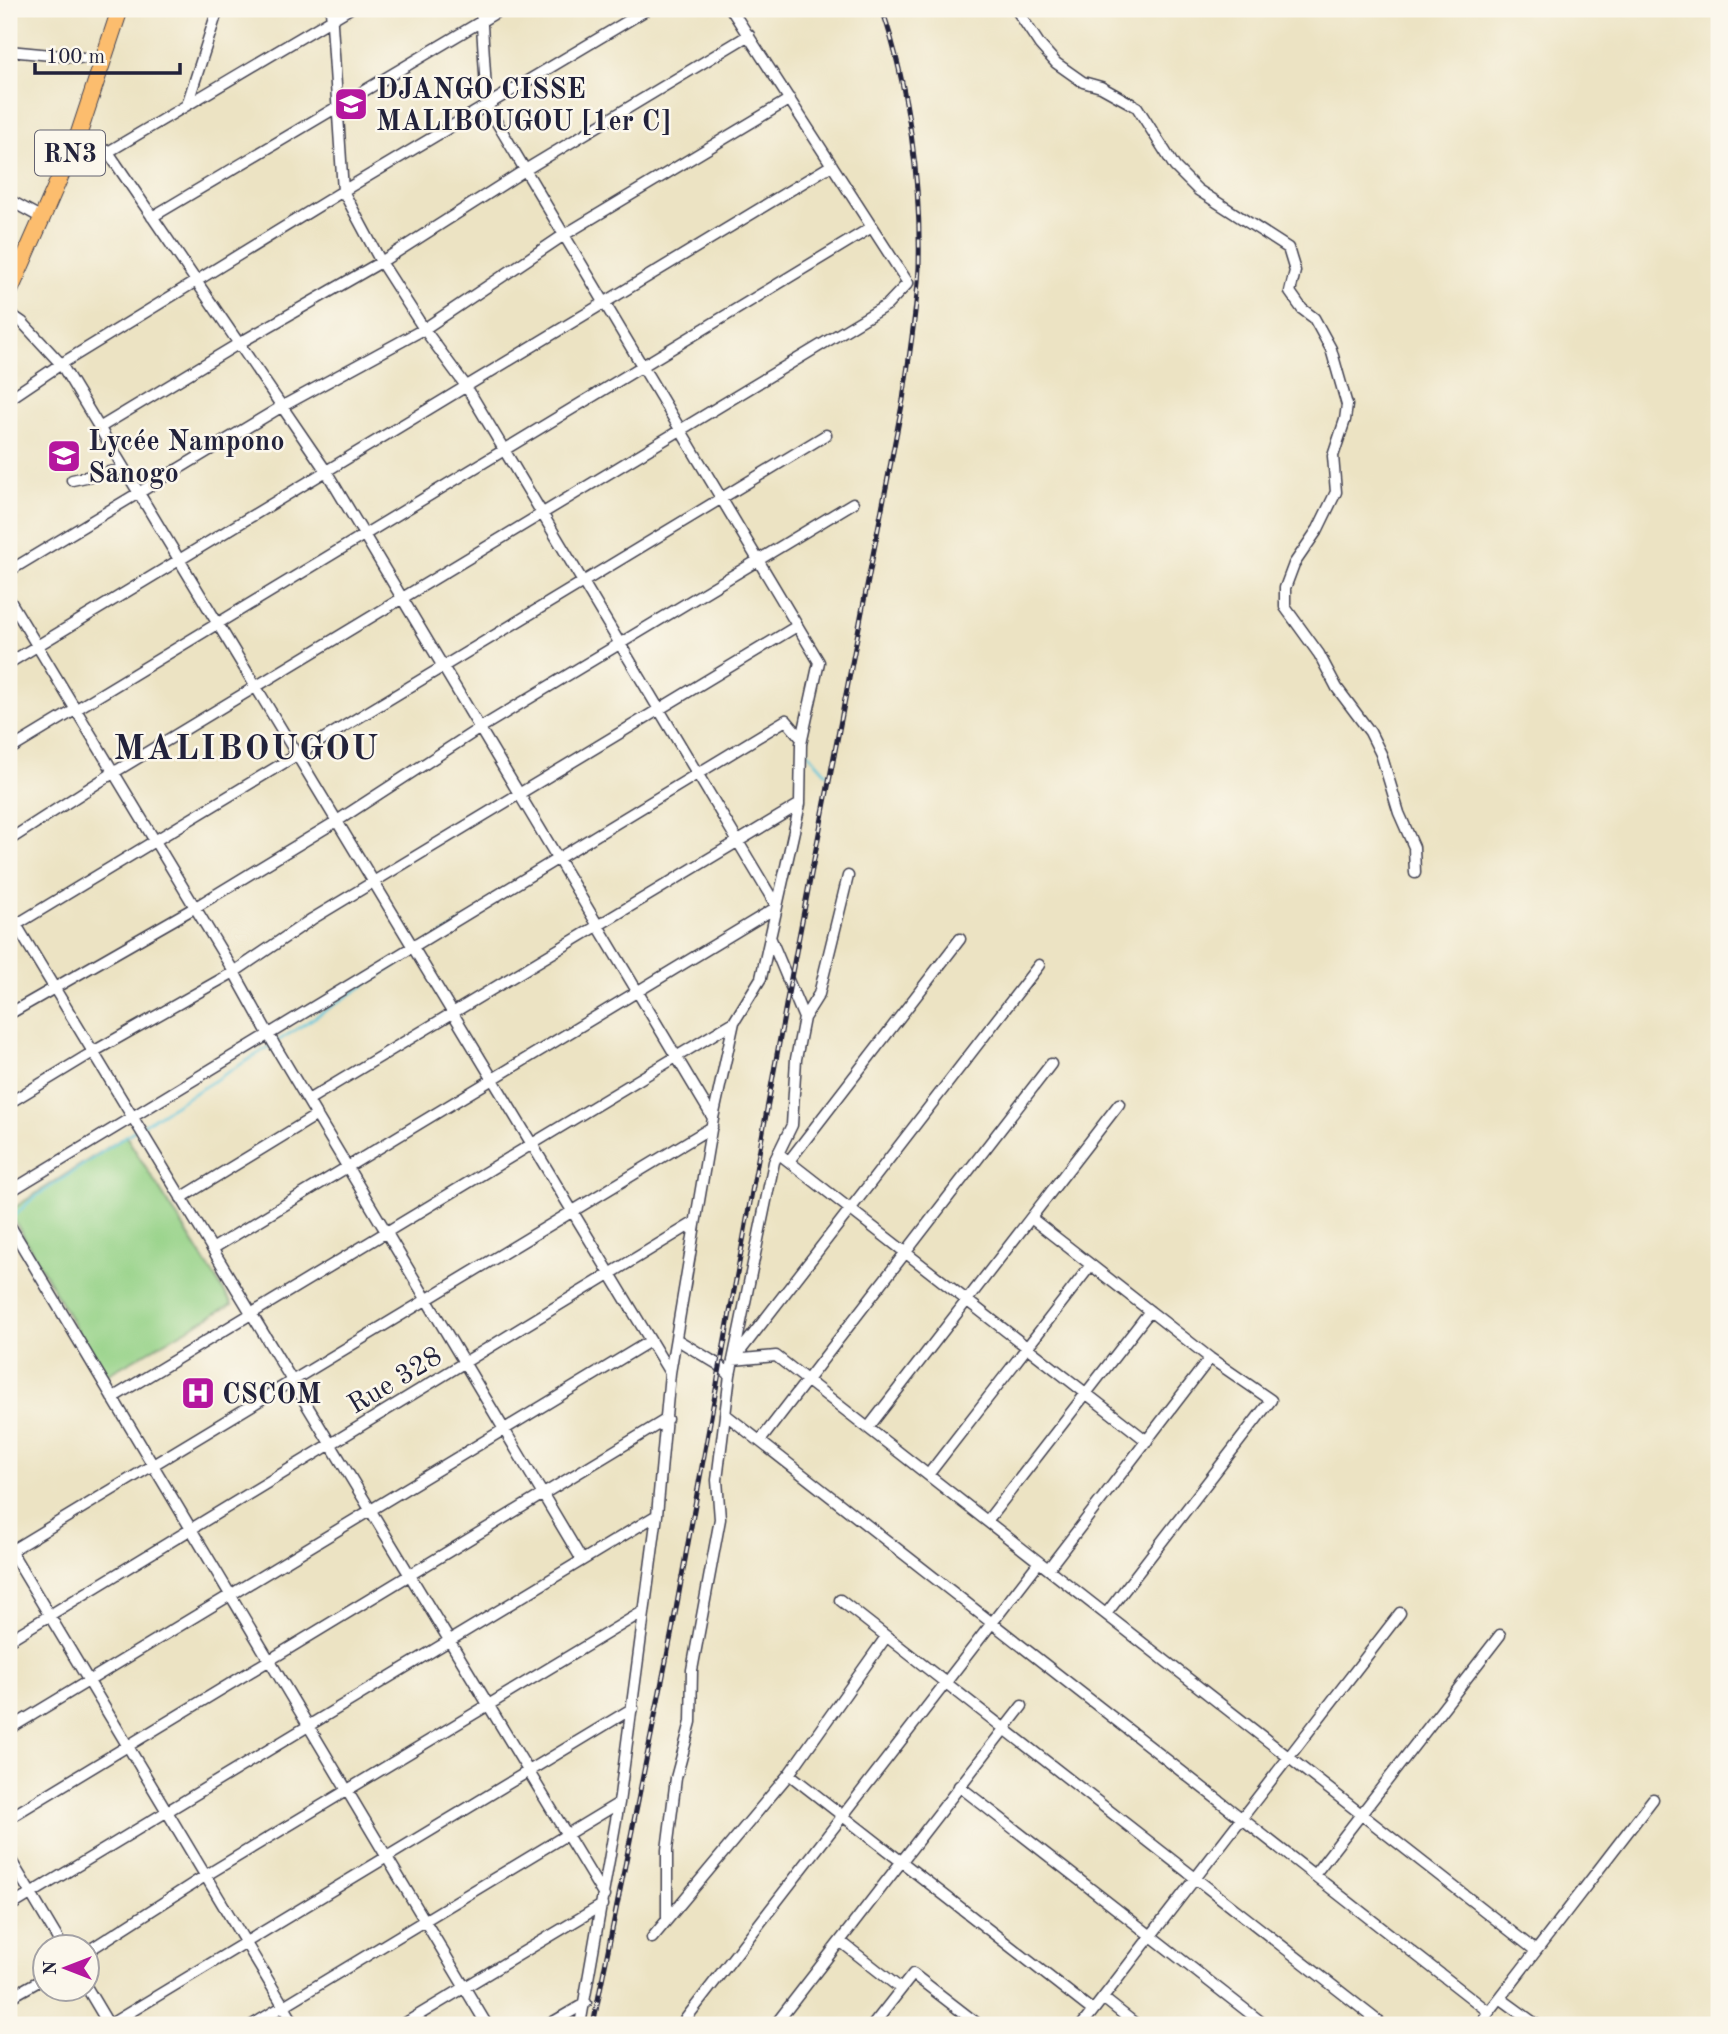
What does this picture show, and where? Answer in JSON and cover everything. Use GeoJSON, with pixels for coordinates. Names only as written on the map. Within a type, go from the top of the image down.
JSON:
{"type":"FeatureCollection","features":[{"type":"Feature","properties":{"kind":"highway","name":"RN3"},"geometry":{"type":"LineString","coordinates":[[9,293],[78,136],[120,9]]}},
{"type":"Feature","properties":{"kind":"street"},"geometry":{"type":"LineString","coordinates":[[187,105],[218,9]]}},
{"type":"Feature","properties":{"kind":"street"},"geometry":{"type":"LineString","coordinates":[[108,152],[331,14],[349,9]]}},
{"type":"Feature","properties":{"kind":"street"},"geometry":{"type":"LineString","coordinates":[[481,9],[487,106],[819,662],[802,739],[800,804],[761,978],[734,1022],[695,1222],[670,1373],[657,1514],[633,1708],[586,2003],[580,2025]]}},
{"type":"Feature","properties":{"kind":"street"},"geometry":{"type":"LineString","coordinates":[[152,217],[502,9]]}},
{"type":"Feature","properties":{"kind":"street"},"geometry":{"type":"LineString","coordinates":[[9,399],[61,364],[343,191],[648,9]]}},
{"type":"Feature","properties":{"kind":"street"},"geometry":{"type":"LineString","coordinates":[[9,840],[113,773],[887,304],[908,283],[731,9]]}},
{"type":"Feature","properties":{"kind":"street"},"geometry":{"type":"LineString","coordinates":[[1016,9],[1040,45],[1056,63],[1083,82],[1101,87],[1137,107],[1175,167],[1198,190],[1288,248],[1296,271],[1290,292],[1302,309],[1314,318],[1331,349],[1347,405],[1334,456],[1336,492],[1318,529],[1294,564],[1286,588],[1284,607],[1319,654],[1337,688],[1370,732],[1381,754],[1399,813],[1414,847],[1415,873]]}},
{"type":"Feature","properties":{"kind":"street"},"geometry":{"type":"LineString","coordinates":[[331,14],[343,191],[381,262],[424,329],[466,386],[777,907]]}},
{"type":"Feature","properties":{"kind":"street"},"geometry":{"type":"LineString","coordinates":[[99,428],[381,262],[525,170],[749,35]]}},
{"type":"Feature","properties":{"kind":"street"},"geometry":{"type":"LineString","coordinates":[[9,51],[104,60]]}},
{"type":"Feature","properties":{"kind":"street"},"geometry":{"type":"LineString","coordinates":[[9,571],[281,407],[424,329],[564,235],[790,99]]}},
{"type":"Feature","properties":{"kind":"street"},"geometry":{"type":"LineString","coordinates":[[78,136],[108,152],[326,471],[676,1056],[713,1123]]}},
{"type":"Feature","properties":{"kind":"street"},"geometry":{"type":"LineString","coordinates":[[9,663],[832,165]]}},
{"type":"Feature","properties":{"kind":"street"},"geometry":{"type":"LineString","coordinates":[[9,200],[43,218]]}},
{"type":"Feature","properties":{"kind":"street"},"geometry":{"type":"LineString","coordinates":[[9,750],[873,227]]}},
{"type":"Feature","properties":{"kind":"street"},"geometry":{"type":"LineString","coordinates":[[9,313],[22,322],[61,364],[670,1373]]}},
{"type":"Feature","properties":{"kind":"street"},"geometry":{"type":"LineString","coordinates":[[12,927],[826,435]]}},
{"type":"Feature","properties":{"kind":"street"},"geometry":{"type":"LineString","coordinates":[[72,480],[123,469]]}},
{"type":"Feature","properties":{"kind":"street"},"geometry":{"type":"LineString","coordinates":[[9,1014],[194,908],[337,821],[480,729],[853,503]]}},
{"type":"Feature","properties":{"kind":"street"},"geometry":{"type":"LineString","coordinates":[[9,599],[234,972],[582,1560]]}},
{"type":"Feature","properties":{"kind":"street"},"geometry":{"type":"LineString","coordinates":[[9,1103],[234,972],[373,882],[797,626]]}},
{"type":"Feature","properties":{"kind":"street"},"geometry":{"type":"LineString","coordinates":[[9,1192],[786,720],[802,739]]}},
{"type":"Feature","properties":{"kind":"street"},"geometry":{"type":"LineString","coordinates":[[308,1100],[800,804]]}},
{"type":"Feature","properties":{"kind":"street"},"geometry":{"type":"LineString","coordinates":[[667,1919],[667,1850],[676,1778],[691,1723],[692,1670],[720,1519],[717,1480],[730,1375],[774,1162],[792,1125],[796,1059],[804,1018],[819,994],[848,876]]}},
{"type":"Feature","properties":{"kind":"street"},"geometry":{"type":"LineString","coordinates":[[212,1249],[777,907]]}},
{"type":"Feature","properties":{"kind":"street"},"geometry":{"type":"LineString","coordinates":[[9,913],[12,927],[53,987],[133,1117],[528,1770],[603,1900]]}},
{"type":"Feature","properties":{"kind":"street"},"geometry":{"type":"LineString","coordinates":[[770,937],[804,1018]]}},
{"type":"Feature","properties":{"kind":"street"},"geometry":{"type":"LineString","coordinates":[[789,1161],[960,939]]}},
{"type":"Feature","properties":{"kind":"street"},"geometry":{"type":"LineString","coordinates":[[733,1360],[1039,965]]}},
{"type":"Feature","properties":{"kind":"street"},"geometry":{"type":"LineString","coordinates":[[112,1398],[734,1022]]}},
{"type":"Feature","properties":{"kind":"street"},"geometry":{"type":"LineString","coordinates":[[760,1441],[1051,1064]]}},
{"type":"Feature","properties":{"kind":"street"},"geometry":{"type":"LineString","coordinates":[[868,1428],[1119,1104]]}},
{"type":"Feature","properties":{"kind":"street"},"geometry":{"type":"LineString","coordinates":[[181,1198],[317,1115]]}},
{"type":"Feature","properties":{"kind":"street"},"geometry":{"type":"LineString","coordinates":[[295,2025],[9,1551],[572,1212],[713,1123]]}},
{"type":"Feature","properties":{"kind":"street"},"geometry":{"type":"LineString","coordinates":[[778,1153],[1147,1441]]}},
{"type":"Feature","properties":{"kind":"street"},"geometry":{"type":"LineString","coordinates":[[1031,1218],[1210,1358],[1271,1400],[1106,1614]]}},
{"type":"Feature","properties":{"kind":"street","name":"Rue 328"},"geometry":{"type":"LineString","coordinates":[[9,1640],[695,1222]]}},
{"type":"Feature","properties":{"kind":"street"},"geometry":{"type":"LineString","coordinates":[[9,1224],[487,2025]]}},
{"type":"Feature","properties":{"kind":"street"},"geometry":{"type":"LineString","coordinates":[[928,1475],[1091,1265]]}},
{"type":"Feature","properties":{"kind":"street"},"geometry":{"type":"LineString","coordinates":[[987,1521],[1150,1311]]}},
{"type":"Feature","properties":{"kind":"street"},"geometry":{"type":"LineString","coordinates":[[676,1339],[719,1365],[730,1375]]}},
{"type":"Feature","properties":{"kind":"street"},"geometry":{"type":"LineString","coordinates":[[9,1729],[650,1340]]}},
{"type":"Feature","properties":{"kind":"street"},"geometry":{"type":"LineString","coordinates":[[733,1360],[776,1356],[1536,1951]]}},
{"type":"Feature","properties":{"kind":"street"},"geometry":{"type":"LineString","coordinates":[[681,2025],[992,1623],[1147,1441],[1210,1358]]}},
{"type":"Feature","properties":{"kind":"street"},"geometry":{"type":"LineString","coordinates":[[725,1414],[1489,2012]]}},
{"type":"Feature","properties":{"kind":"street"},"geometry":{"type":"LineString","coordinates":[[9,1818],[667,1419]]}},
{"type":"Feature","properties":{"kind":"street"},"geometry":{"type":"LineString","coordinates":[[9,1907],[657,1514]]}},
{"type":"Feature","properties":{"kind":"street"},"geometry":{"type":"LineString","coordinates":[[840,1600],[1383,2025]]}},
{"type":"Feature","properties":{"kind":"street"},"geometry":{"type":"LineString","coordinates":[[102,1942],[644,1611]]}},
{"type":"Feature","properties":{"kind":"street"},"geometry":{"type":"LineString","coordinates":[[1082,2025],[1400,1613]]}},
{"type":"Feature","properties":{"kind":"street"},"geometry":{"type":"LineString","coordinates":[[1314,1875],[1500,1635]]}},
{"type":"Feature","properties":{"kind":"street"},"geometry":{"type":"LineString","coordinates":[[652,1938],[789,1774],[886,1637]]}},
{"type":"Feature","properties":{"kind":"street"},"geometry":{"type":"LineString","coordinates":[[775,2025],[1022,1706]]}},
{"type":"Feature","properties":{"kind":"street"},"geometry":{"type":"LineString","coordinates":[[95,2002],[109,2025],[633,1708]]}},
{"type":"Feature","properties":{"kind":"street"},"geometry":{"type":"LineString","coordinates":[[789,1774],[1093,2011]]}},
{"type":"Feature","properties":{"kind":"street"},"geometry":{"type":"LineString","coordinates":[[959,1786],[1265,2025]]}},
{"type":"Feature","properties":{"kind":"street"},"geometry":{"type":"LineString","coordinates":[[1479,2025],[1653,1799]]}},
{"type":"Feature","properties":{"kind":"street"},"geometry":{"type":"LineString","coordinates":[[252,2025],[619,1803]]}},
{"type":"Feature","properties":{"kind":"street"},"geometry":{"type":"LineString","coordinates":[[9,1857],[53,1932]]}},
{"type":"Feature","properties":{"kind":"street"},"geometry":{"type":"LineString","coordinates":[[402,2025],[603,1900]]}},
{"type":"Feature","properties":{"kind":"street"},"geometry":{"type":"LineString","coordinates":[[840,1941],[901,1989]]}},
{"type":"Feature","properties":{"kind":"street"},"geometry":{"type":"LineString","coordinates":[[873,2025],[913,1973],[978,2025]]}},
{"type":"Feature","properties":{"kind":"street"},"geometry":{"type":"LineString","coordinates":[[9,1998],[32,1985]]}},
{"type":"Feature","properties":{"kind":"street"},"geometry":{"type":"LineString","coordinates":[[1102,1998],[1137,2025]]}},
{"type":"Feature","properties":{"kind":"street"},"geometry":{"type":"LineString","coordinates":[[1500,1998],[1537,2025]]}},
{"type":"Feature","properties":{"kind":"street"},"geometry":{"type":"LineString","coordinates":[[548,2025],[586,2003]]}},
{"type":"Feature","properties":{"kind":"green space"},"geometry":{"type":"Polygon","coordinates":[[[126,1136],[232,1304],[103,1377],[9,1211],[126,1136]]]}},
{"type":"Feature","properties":{"kind":"waterway"},"geometry":{"type":"LineString","coordinates":[[804,748],[827,774]]}},
{"type":"Feature","properties":{"kind":"waterway"},"geometry":{"type":"LineString","coordinates":[[419,950],[484,909]]}},
{"type":"Feature","properties":{"kind":"waterway"},"geometry":{"type":"LineString","coordinates":[[278,1041],[413,954]]}},
{"type":"Feature","properties":{"kind":"waterway"},"geometry":{"type":"LineString","coordinates":[[141,1126],[272,1045]]}},
{"type":"Feature","properties":{"kind":"waterway"},"geometry":{"type":"LineString","coordinates":[[10,1220],[31,1200],[135,1130]]}},
{"type":"Feature","properties":{"kind":"railway"},"geometry":{"type":"LineString","coordinates":[[593,2025],[672,1631],[790,983],[903,400],[917,300],[918,202],[906,103],[882,9]]}},
{"type":"Feature","properties":{"kind":"place","name":"DJANGO CISSE MALIBOUGOU [1er C]"},"geometry":{"type":"Point","coordinates":[351,104]}},
{"type":"Feature","properties":{"kind":"place","name":"Lycée Nampono Sanogo"},"geometry":{"type":"Point","coordinates":[64,456]}},
{"type":"Feature","properties":{"kind":"place","name":"CSCOM"},"geometry":{"type":"Point","coordinates":[198,1393]}},
{"type":"Feature","properties":{"kind":"district","name":"MALIBOUGOU"},"geometry":{"type":"Point","coordinates":[247,747]}}]}
